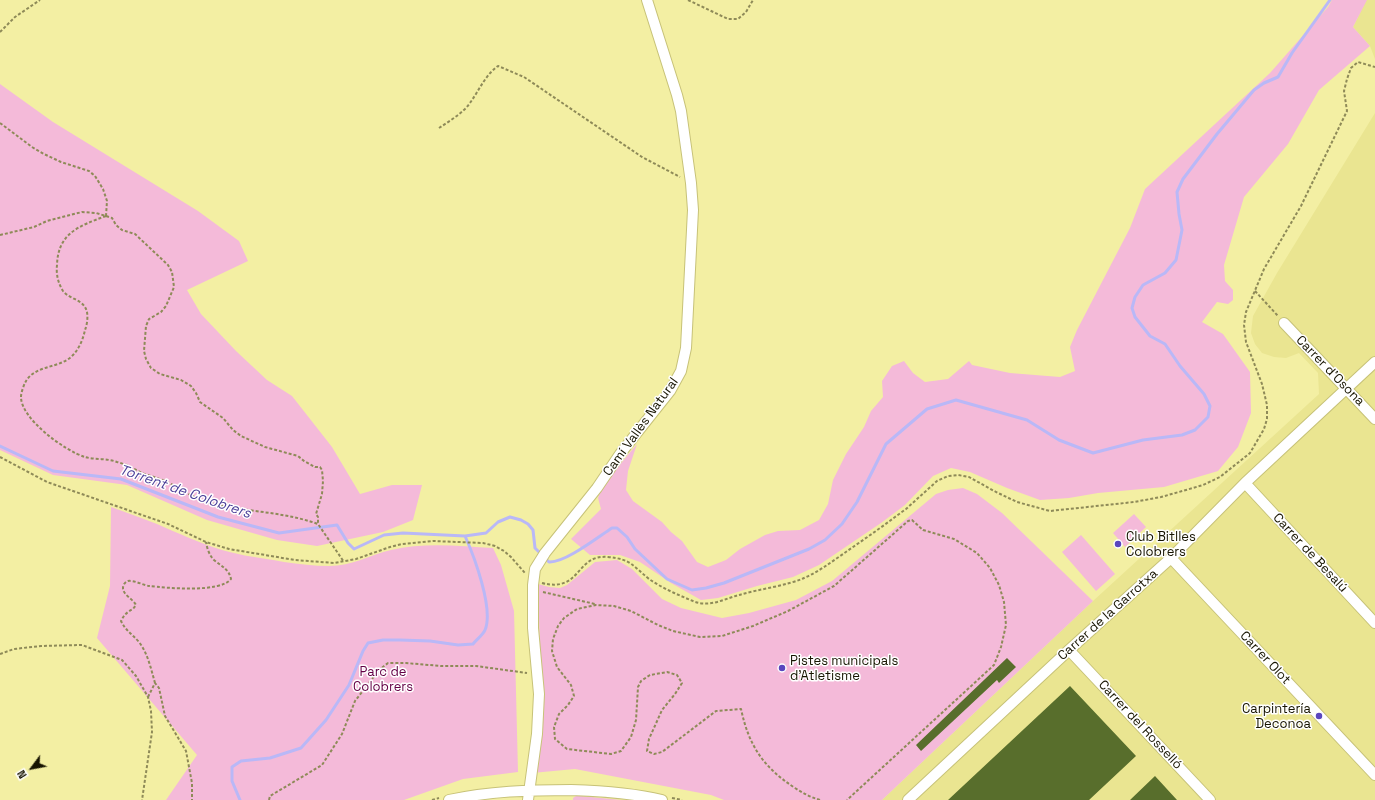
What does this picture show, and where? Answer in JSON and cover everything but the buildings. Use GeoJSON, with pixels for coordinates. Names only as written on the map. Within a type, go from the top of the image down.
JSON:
{"type":"FeatureCollection","features":[{"type":"Feature","properties":{"kind":"street","name":"Camí Vallès Natural"},"geometry":{"type":"LineString","coordinates":[[528,800],[537,734],[539,694],[533,628],[535,569],[545,553],[597,488],[645,420],[670,391],[681,371],[686,348],[693,210],[691,184],[681,112],[677,95],[647,0]]}},
{"type":"Feature","properties":{"kind":"street","name":"Carrer d'Osona"},"geometry":{"type":"LineString","coordinates":[[1284,323],[1375,419]]}},
{"type":"Feature","properties":{"kind":"street","name":"Carrer de la Garrotxa"},"geometry":{"type":"LineString","coordinates":[[908,800],[1170,558],[1245,483],[1375,362]]}},
{"type":"Feature","properties":{"kind":"street","name":"Carrer de Besalú"},"geometry":{"type":"LineString","coordinates":[[1245,483],[1375,622]]}},
{"type":"Feature","properties":{"kind":"street","name":"Carrer Olot"},"geometry":{"type":"LineString","coordinates":[[1170,558],[1375,775]]}},
{"type":"Feature","properties":{"kind":"street","name":"Carrer del Rosselló"},"geometry":{"type":"LineString","coordinates":[[1069,650],[1210,800]]}},
{"type":"Feature","properties":{"kind":"street"},"geometry":{"type":"LineString","coordinates":[[449,800],[466,796],[529,790],[593,791],[662,800]]}},
{"type":"Feature","properties":{"kind":"path"},"geometry":{"type":"LineString","coordinates":[[0,32],[15,17],[40,0]]}},
{"type":"Feature","properties":{"kind":"path"},"geometry":{"type":"LineString","coordinates":[[688,0],[728,19],[738,20],[746,12],[753,0]]}},
{"type":"Feature","properties":{"kind":"path"},"geometry":{"type":"LineString","coordinates":[[534,585],[558,585],[574,578],[591,560],[604,557],[619,558],[627,560],[650,580],[694,602],[706,604],[790,582],[818,571],[895,518],[937,481],[948,476],[958,475],[970,477],[1017,502],[1050,511],[1134,502],[1161,497],[1204,485],[1220,477],[1250,453],[1264,429],[1267,419],[1267,405],[1262,384],[1246,342],[1244,325],[1246,312],[1264,269],[1301,206],[1347,111],[1344,90],[1346,79],[1351,68],[1358,62],[1375,67]]}},
{"type":"Feature","properties":{"kind":"path"},"geometry":{"type":"LineString","coordinates":[[438,128],[452,120],[465,108],[489,72],[498,66],[524,77],[642,157],[691,184]]}},
{"type":"Feature","properties":{"kind":"path"},"geometry":{"type":"LineString","coordinates":[[0,123],[44,154],[61,162],[89,171],[95,176],[103,189],[107,201],[106,216]]}},
{"type":"Feature","properties":{"kind":"path"},"geometry":{"type":"LineString","coordinates":[[0,235],[34,227],[47,221],[82,212],[96,213],[112,218],[116,225],[122,230],[135,234],[162,258],[172,272],[174,287],[166,306],[161,312],[149,319],[146,326],[144,352],[151,368],[160,374],[182,380],[191,386],[200,402],[223,418],[233,430],[241,436],[265,447],[298,456],[315,467],[320,467],[322,470],[323,481],[322,494],[316,514],[318,517],[318,524],[344,562]]}},
{"type":"Feature","properties":{"kind":"path"},"geometry":{"type":"LineString","coordinates":[[106,216],[72,231],[65,238],[60,247],[57,257],[56,273],[64,292],[83,304],[87,312],[87,323],[84,336],[80,346],[71,357],[41,369],[25,380],[21,396],[22,405],[42,430],[77,454],[117,462],[167,482],[212,504],[284,516],[318,524]]}},
{"type":"Feature","properties":{"kind":"path"},"geometry":{"type":"LineString","coordinates":[[1255,291],[1284,323]]}},
{"type":"Feature","properties":{"kind":"path"},"geometry":{"type":"LineString","coordinates":[[0,457],[47,482],[168,524],[206,542],[229,549],[316,563],[344,562],[402,544],[433,541],[483,543],[495,546],[504,551],[534,585],[596,605],[614,606],[631,611],[673,631],[700,637],[722,636],[753,626],[788,611],[834,586],[908,521],[912,520],[923,530],[954,539],[977,553],[990,568],[999,585],[1004,602],[1006,625],[1001,647],[994,665],[847,800]]}},
{"type":"Feature","properties":{"kind":"path"},"geometry":{"type":"LineString","coordinates":[[192,800],[192,783],[186,751],[165,716],[159,688],[155,683],[147,656],[138,642],[126,630],[121,621],[123,617],[136,605],[134,601],[124,592],[123,588],[126,582],[130,581],[149,586],[209,588],[228,582],[231,579],[230,574],[226,568],[213,559],[208,551],[206,542]]}},
{"type":"Feature","properties":{"kind":"path"},"geometry":{"type":"LineString","coordinates":[[596,605],[578,609],[564,618],[558,626],[553,639],[552,651],[557,667],[574,691],[574,696],[559,714],[554,727],[556,739],[566,749],[611,754],[621,751],[631,737],[636,720],[638,687],[641,681],[650,675],[667,672],[677,675],[682,683],[662,710],[649,739],[647,751],[654,754],[662,752],[716,711],[741,709],[744,724],[753,745],[764,763],[784,781],[810,797],[820,800]]}},
{"type":"Feature","properties":{"kind":"path"},"geometry":{"type":"LineString","coordinates":[[0,654],[14,649],[82,645],[122,660],[136,676],[148,698],[151,711],[152,732],[142,800]]}},
{"type":"Feature","properties":{"kind":"path"},"geometry":{"type":"LineString","coordinates":[[269,800],[270,796],[322,766],[342,734],[355,702],[379,670],[388,663],[476,666],[537,673]]}},
{"type":"Feature","properties":{"kind":"path"},"geometry":{"type":"LineString","coordinates":[[148,698],[155,683]]}},
{"type":"Feature","properties":{"kind":"shaded area"},"geometry":{"type":"Polygon","coordinates":[[[1366,0],[1375,0],[1375,59],[1370,46],[1353,27],[1366,0]]]}},
{"type":"Feature","properties":{"kind":"shaded area"},"geometry":{"type":"Polygon","coordinates":[[[1375,113],[1375,800],[882,800],[1093,601],[1319,394],[1318,373],[1299,353],[1286,358],[1274,357],[1262,353],[1255,344],[1251,333],[1253,316],[1277,273],[1375,113]]]}},
{"type":"Feature","properties":{"kind":"green space"},"geometry":{"type":"Polygon","coordinates":[[[1332,0],[1367,0],[1353,27],[1370,46],[1319,90],[1288,144],[1244,197],[1224,265],[1225,281],[1233,290],[1233,300],[1228,304],[1217,302],[1202,322],[1223,334],[1250,372],[1251,413],[1238,447],[1218,471],[1164,487],[1040,500],[970,472],[951,468],[933,476],[905,505],[819,565],[793,577],[718,598],[701,600],[671,583],[640,562],[620,555],[590,555],[571,539],[601,509],[598,498],[603,485],[637,444],[628,471],[626,490],[633,501],[662,522],[682,541],[697,562],[708,567],[726,560],[740,549],[765,535],[778,531],[800,530],[819,520],[828,504],[833,480],[846,454],[864,427],[871,411],[883,397],[882,381],[892,366],[904,361],[913,373],[925,382],[948,379],[969,361],[972,365],[1010,373],[1060,377],[1075,371],[1070,347],[1077,330],[1130,228],[1145,189],[1270,73],[1328,7],[1332,0]]]}},
{"type":"Feature","properties":{"kind":"green space"},"geometry":{"type":"Polygon","coordinates":[[[0,84],[53,122],[198,211],[239,241],[248,261],[187,290],[201,314],[236,351],[267,380],[292,396],[332,447],[360,494],[392,485],[422,485],[413,520],[383,532],[317,546],[277,540],[207,520],[127,485],[53,475],[0,450],[0,84]]]}},
{"type":"Feature","properties":{"kind":"green space","name":"Pistes municipals d'Atletisme"},"geometry":{"type":"Polygon","coordinates":[[[963,488],[977,494],[1002,513],[1093,601],[882,800],[724,800],[711,795],[575,769],[532,773],[542,718],[538,584],[560,588],[567,585],[595,562],[617,560],[632,569],[662,599],[681,608],[722,618],[749,613],[796,600],[832,581],[936,494],[948,490],[963,488]]]}},
{"type":"Feature","properties":{"kind":"green space","name":"Parc de Colobrers"},"geometry":{"type":"Polygon","coordinates":[[[111,507],[222,550],[253,557],[306,565],[337,566],[383,552],[416,546],[442,545],[493,548],[501,565],[514,611],[518,772],[463,779],[404,800],[166,800],[197,755],[97,638],[110,586],[111,507]]]}},
{"type":"Feature","properties":{"kind":"green space"},"geometry":{"type":"Polygon","coordinates":[[[1134,514],[1146,527],[1125,547],[1113,533],[1134,514]]]}},
{"type":"Feature","properties":{"kind":"green space"},"geometry":{"type":"Polygon","coordinates":[[[1081,535],[1115,574],[1096,591],[1062,552],[1081,535]]]}},
{"type":"Feature","properties":{"kind":"green space"},"geometry":{"type":"Polygon","coordinates":[[[576,796],[581,796],[621,800],[573,800],[576,796]]]}},
{"type":"Feature","properties":{"kind":"waterway","name":"Torrent de Colobrers"},"geometry":{"type":"LineString","coordinates":[[545,558],[549,562],[564,558],[581,549],[612,528],[617,528],[627,537],[635,549],[667,579],[692,590],[724,583],[809,549],[825,540],[842,524],[857,502],[886,444],[927,409],[956,400],[1027,420],[1059,440],[1093,453],[1143,440],[1182,435],[1195,430],[1208,417],[1210,406],[1204,394],[1180,366],[1165,344],[1150,336],[1135,317],[1132,308],[1135,297],[1143,285],[1165,273],[1176,260],[1182,230],[1177,192],[1183,179],[1217,134],[1254,90],[1264,83],[1278,77],[1292,53],[1330,0]]}},
{"type":"Feature","properties":{"kind":"waterway","name":"Torrent de Colobrers"},"geometry":{"type":"LineString","coordinates":[[0,446],[53,471],[121,479],[218,517],[279,533],[337,525],[348,543],[354,549],[384,535],[403,533],[465,536],[486,533],[498,522],[510,517],[528,524],[533,530],[535,548],[540,553]]}},
{"type":"Feature","properties":{"kind":"waterway"},"geometry":{"type":"LineString","coordinates":[[240,800],[232,781],[232,767],[241,761],[270,758],[301,748],[326,720],[349,685],[363,651],[368,643],[383,640],[400,640],[430,641],[458,645],[473,644],[483,634],[487,621],[485,596],[478,569],[465,536]]}},
{"type":"Feature","properties":{"kind":"place","name":"Club Bitlles Colobrers"},"geometry":{"type":"Point","coordinates":[1118,544]}},
{"type":"Feature","properties":{"kind":"place","name":"Pistes municipals d'Atletisme"},"geometry":{"type":"Point","coordinates":[782,668]}},
{"type":"Feature","properties":{"kind":"place","name":"Carpintería Deconoa"},"geometry":{"type":"Point","coordinates":[1319,716]}}]}
